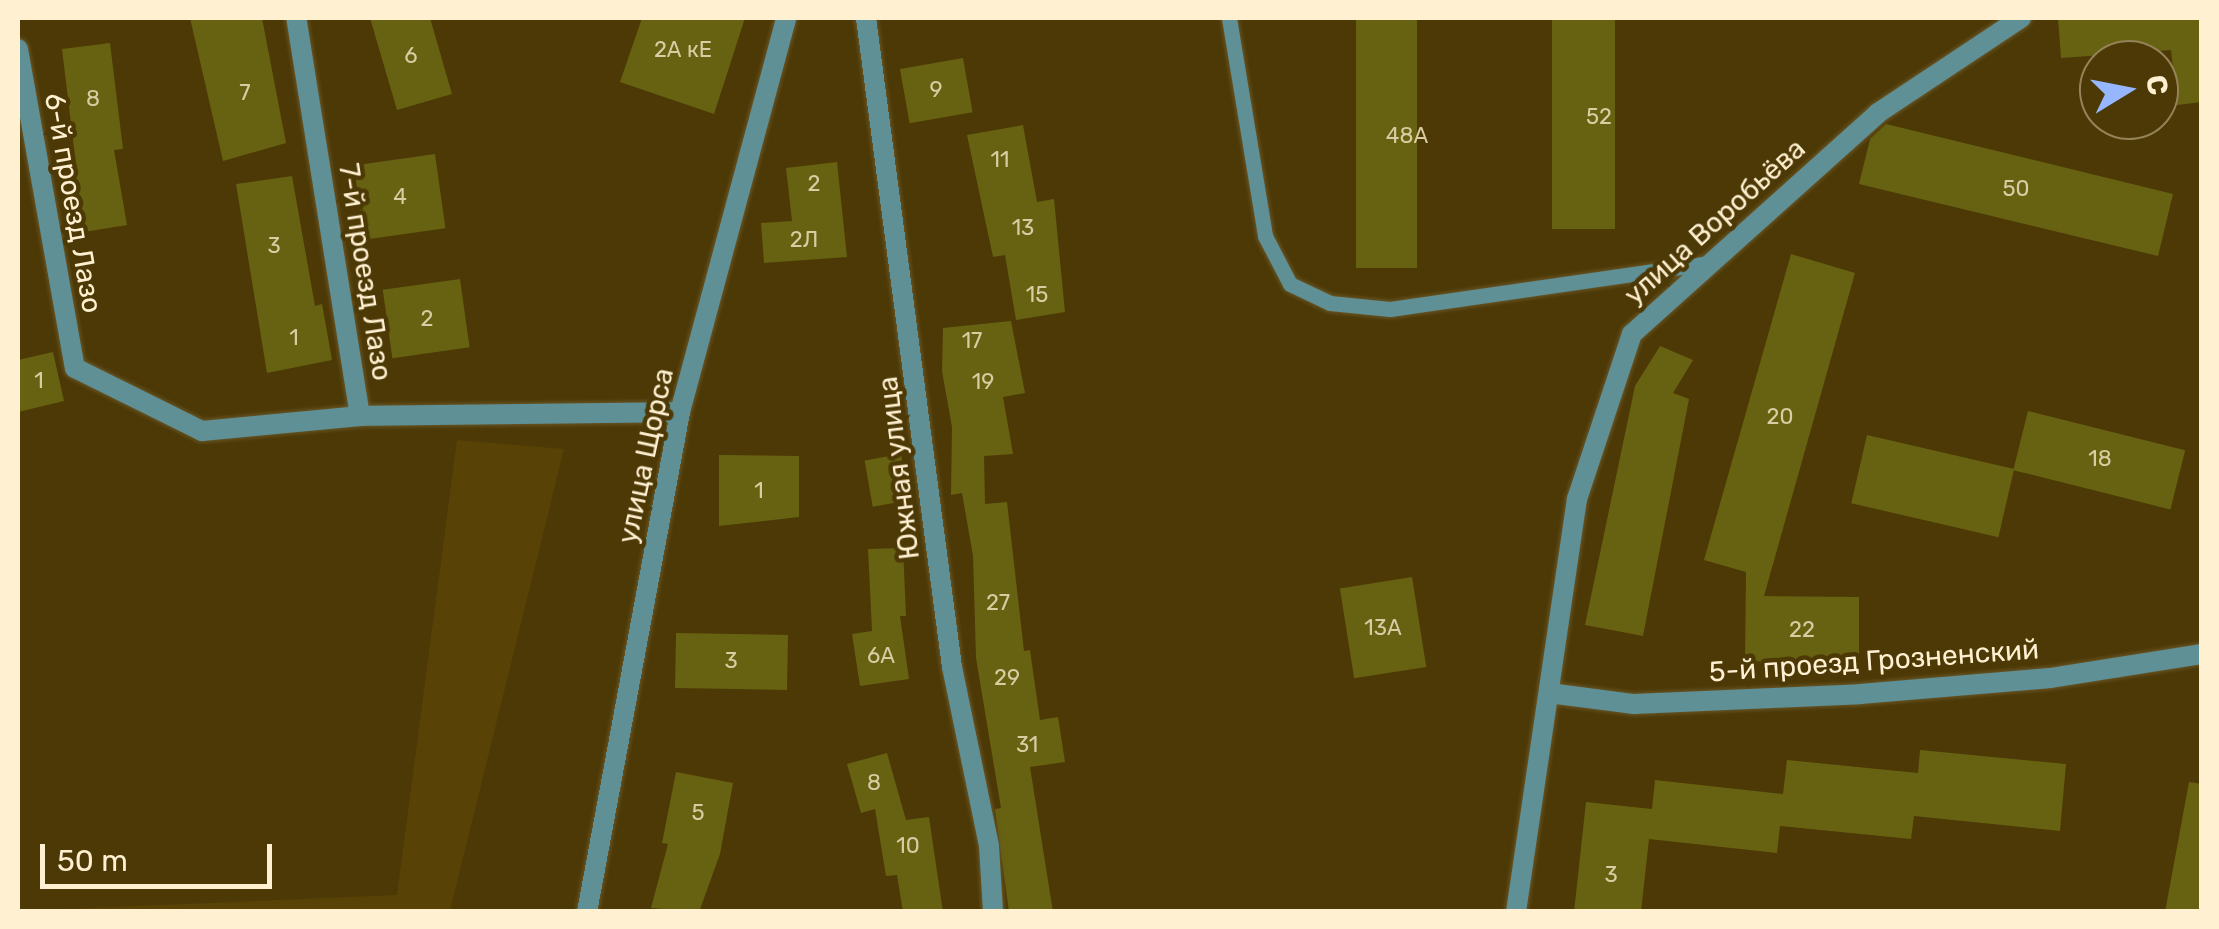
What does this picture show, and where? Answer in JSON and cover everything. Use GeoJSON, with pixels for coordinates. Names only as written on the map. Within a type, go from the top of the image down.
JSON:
{"type":"FeatureCollection","features":[{"type":"Feature","properties":{"kind":"street","name":"7-й проезд Лазо"},"geometry":{"type":"LineString","coordinates":[[75,368],[202,432],[360,416],[296,18]]}},
{"type":"Feature","properties":{"kind":"street","name":"улица Щорса"},"geometry":{"type":"LineString","coordinates":[[587,912],[680,412],[786,18]]}},
{"type":"Feature","properties":{"kind":"street","name":"Южная улица"},"geometry":{"type":"LineString","coordinates":[[866,18],[952,667],[988,846],[993,912]]}},
{"type":"Feature","properties":{"kind":"street","name":"улица Воробьёва"},"geometry":{"type":"LineString","coordinates":[[1516,912],[1577,499],[1632,334],[1878,113],[2021,18]]}},
{"type":"Feature","properties":{"kind":"street","name":"6-й проезд Лазо"},"geometry":{"type":"LineString","coordinates":[[18,49],[75,368]]}},
{"type":"Feature","properties":{"kind":"street"},"geometry":{"type":"LineString","coordinates":[[360,416],[680,412]]}},
{"type":"Feature","properties":{"kind":"street","name":"5-й проезд Грозненский"},"geometry":{"type":"LineString","coordinates":[[1549,693],[1634,704],[1860,694],[2050,678],[2202,654]]}},
{"type":"Feature","properties":{"kind":"lane"},"geometry":{"type":"LineString","coordinates":[[1229,18],[1265,236],[1290,284],[1330,303],[1390,309],[1710,264]]}},
{"type":"Feature","properties":{"kind":"shaded area"},"geometry":{"type":"Polygon","coordinates":[[[457,440],[564,449],[450,911],[18,911],[397,895],[457,440]]]}},
{"type":"Feature","properties":{"kind":"building"},"geometry":{"type":"Polygon","coordinates":[[[190,18],[262,18],[286,143],[223,161],[190,18]]]}},
{"type":"Feature","properties":{"kind":"building"},"geometry":{"type":"Polygon","coordinates":[[[370,18],[430,18],[452,94],[397,110],[370,18]]]}},
{"type":"Feature","properties":{"kind":"building"},"geometry":{"type":"Polygon","coordinates":[[[642,18],[745,18],[714,114],[620,82],[642,18]]]}},
{"type":"Feature","properties":{"kind":"building"},"geometry":{"type":"Polygon","coordinates":[[[1356,18],[1417,18],[1417,268],[1356,268],[1356,18]]]}},
{"type":"Feature","properties":{"kind":"building"},"geometry":{"type":"Polygon","coordinates":[[[1552,18],[1615,18],[1615,229],[1552,229],[1552,18]]]}},
{"type":"Feature","properties":{"kind":"building"},"geometry":{"type":"Polygon","coordinates":[[[2058,18],[2202,18],[2202,102],[2179,105],[2179,40],[2079,40],[2079,57],[2061,58],[2058,18]]]}},
{"type":"Feature","properties":{"kind":"building"},"geometry":{"type":"Polygon","coordinates":[[[110,43],[123,149],[114,150],[127,225],[72,234],[61,188],[65,175],[77,173],[62,49],[110,43]]]}},
{"type":"Feature","properties":{"kind":"building"},"geometry":{"type":"Polygon","coordinates":[[[963,58],[973,112],[910,123],[900,69],[963,58]]]}},
{"type":"Feature","properties":{"kind":"building"},"geometry":{"type":"Polygon","coordinates":[[[1886,124],[2173,194],[2158,256],[1859,184],[1870,139],[1886,124]]]}},
{"type":"Feature","properties":{"kind":"building"},"geometry":{"type":"Polygon","coordinates":[[[1023,125],[1037,202],[1054,199],[1065,312],[1016,320],[1005,255],[993,257],[967,135],[1023,125]]]}},
{"type":"Feature","properties":{"kind":"building"},"geometry":{"type":"Polygon","coordinates":[[[435,154],[445,228],[364,240],[354,165],[435,154]]]}},
{"type":"Feature","properties":{"kind":"building"},"geometry":{"type":"Polygon","coordinates":[[[837,162],[847,257],[764,263],[761,223],[792,221],[786,168],[837,162]]]}},
{"type":"Feature","properties":{"kind":"building"},"geometry":{"type":"Polygon","coordinates":[[[292,176],[315,306],[322,304],[332,360],[267,373],[236,184],[292,176]]]}},
{"type":"Feature","properties":{"kind":"building"},"geometry":{"type":"Polygon","coordinates":[[[1791,254],[1855,273],[1764,596],[1859,597],[1859,664],[1745,663],[1746,572],[1704,560],[1791,254]]]}},
{"type":"Feature","properties":{"kind":"building"},"geometry":{"type":"Polygon","coordinates":[[[460,279],[470,347],[392,358],[383,290],[460,279]]]}},
{"type":"Feature","properties":{"kind":"building"},"geometry":{"type":"Polygon","coordinates":[[[1011,321],[1025,393],[1003,397],[1013,454],[984,456],[985,504],[1007,502],[1024,651],[1030,650],[1040,720],[1058,717],[1065,762],[1030,767],[1053,912],[1009,912],[995,809],[1001,808],[976,658],[973,556],[962,493],[951,495],[952,427],[942,371],[943,328],[1011,321]]]}},
{"type":"Feature","properties":{"kind":"building"},"geometry":{"type":"Polygon","coordinates":[[[1660,346],[1693,360],[1673,393],[1689,399],[1643,636],[1585,625],[1635,386],[1660,346]]]}},
{"type":"Feature","properties":{"kind":"building"},"geometry":{"type":"Polygon","coordinates":[[[53,352],[64,401],[18,412],[18,360],[53,352]]]}},
{"type":"Feature","properties":{"kind":"building"},"geometry":{"type":"Polygon","coordinates":[[[2028,411],[2185,450],[2170,509],[2013,470],[2028,411]]]}},
{"type":"Feature","properties":{"kind":"building"},"geometry":{"type":"Polygon","coordinates":[[[1867,435],[2014,469],[1998,537],[1851,503],[1867,435]]]}},
{"type":"Feature","properties":{"kind":"building"},"geometry":{"type":"Polygon","coordinates":[[[901,454],[909,500],[873,507],[865,460],[901,454]]]}},
{"type":"Feature","properties":{"kind":"building"},"geometry":{"type":"Polygon","coordinates":[[[719,455],[799,456],[799,517],[719,526],[719,455]]]}},
{"type":"Feature","properties":{"kind":"building"},"geometry":{"type":"Polygon","coordinates":[[[903,548],[906,616],[900,616],[909,679],[860,686],[852,634],[872,631],[868,549],[903,548]]]}},
{"type":"Feature","properties":{"kind":"building"},"geometry":{"type":"Polygon","coordinates":[[[1412,577],[1426,667],[1354,678],[1340,588],[1412,577]]]}},
{"type":"Feature","properties":{"kind":"building"},"geometry":{"type":"Polygon","coordinates":[[[676,633],[788,635],[787,690],[675,688],[676,633]]]}},
{"type":"Feature","properties":{"kind":"building"},"geometry":{"type":"Polygon","coordinates":[[[1920,750],[2066,764],[2060,831],[1914,816],[1911,839],[1780,826],[1777,853],[1649,839],[1641,912],[1574,912],[1586,802],[1652,809],[1655,780],[1783,794],[1787,760],[1918,773],[1920,750]]]}},
{"type":"Feature","properties":{"kind":"building"},"geometry":{"type":"Polygon","coordinates":[[[887,753],[906,820],[929,817],[943,912],[903,912],[897,875],[886,876],[875,809],[861,813],[847,764],[887,753]]]}},
{"type":"Feature","properties":{"kind":"building"},"geometry":{"type":"Polygon","coordinates":[[[676,772],[733,783],[720,854],[699,912],[651,908],[668,844],[662,843],[676,772]]]}},
{"type":"Feature","properties":{"kind":"building"},"geometry":{"type":"Polygon","coordinates":[[[2189,782],[2202,784],[2202,912],[2165,912],[2189,782]]]}}]}
